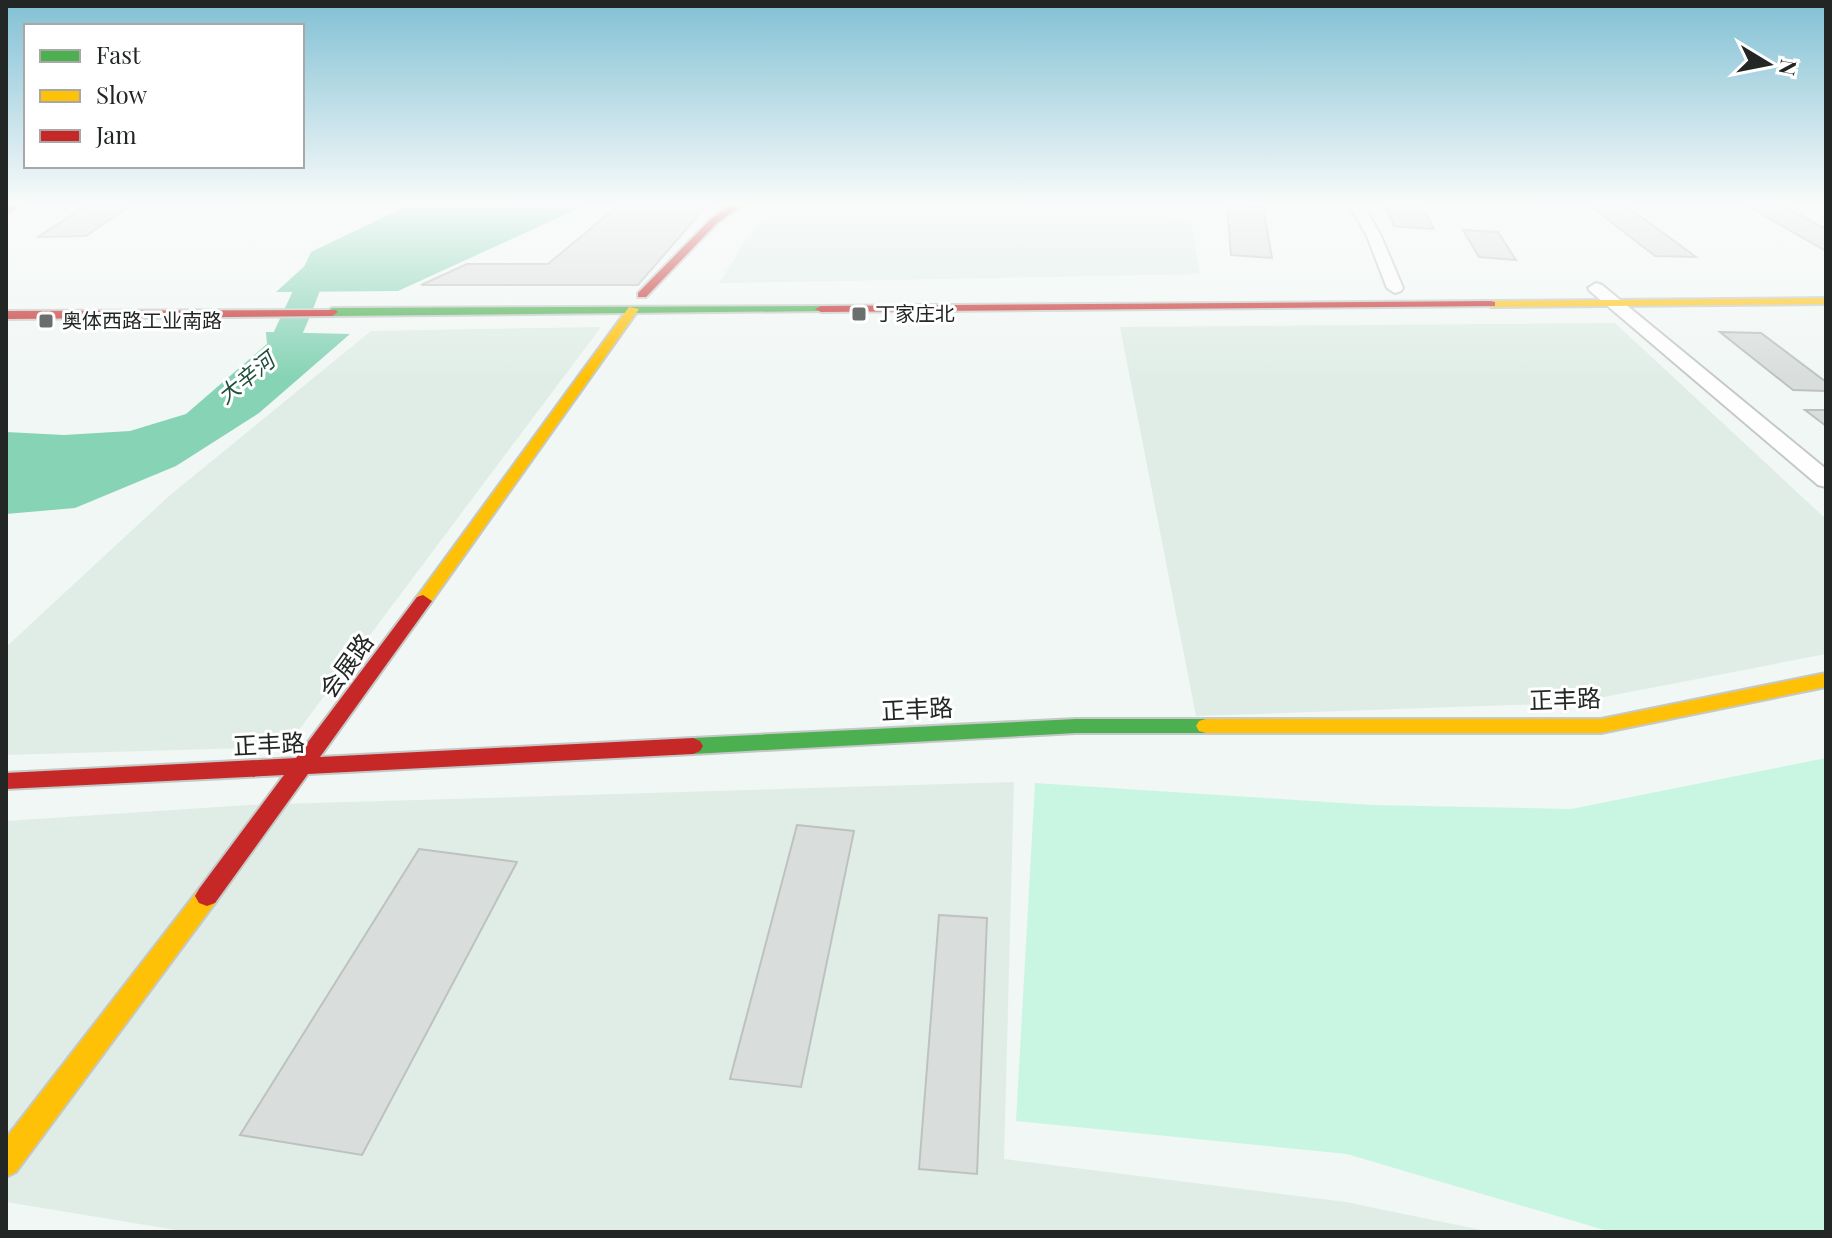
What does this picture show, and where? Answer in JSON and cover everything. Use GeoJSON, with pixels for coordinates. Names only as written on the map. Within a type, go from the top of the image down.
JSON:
{"type":"FeatureCollection","features":[{"type":"Feature","properties":{"kind":"main road","name":"会展路"},"geometry":{"type":"LineString","coordinates":[[6,1162],[304,767],[638,302],[676,262]]}},
{"type":"Feature","properties":{"kind":"main road"},"geometry":{"type":"LineString","coordinates":[[6,315],[376,312],[638,302],[1395,288],[1826,287]]}},
{"type":"Feature","properties":{"kind":"main road"},"geometry":{"type":"LineString","coordinates":[[6,299],[394,296],[638,302],[1826,301]]}},
{"type":"Feature","properties":{"kind":"main road","name":"正丰路"},"geometry":{"type":"LineString","coordinates":[[6,781],[1076,726],[1601,726],[1826,680]]}},
{"type":"Feature","properties":{"kind":"street"},"geometry":{"type":"LineString","coordinates":[[1384,262],[1395,288]]}},
{"type":"Feature","properties":{"kind":"street"},"geometry":{"type":"LineString","coordinates":[[1596,288],[1826,480]]}},
{"type":"Feature","properties":{"kind":"shaded area"},"geometry":{"type":"Polygon","coordinates":[[[733,262],[1198,262],[1200,274],[719,283],[733,262]]]}},
{"type":"Feature","properties":{"kind":"shaded area"},"geometry":{"type":"Polygon","coordinates":[[[1615,323],[1826,519],[1826,654],[1573,703],[1196,716],[1120,327],[1615,323]]]}},
{"type":"Feature","properties":{"kind":"shaded area"},"geometry":{"type":"Polygon","coordinates":[[[601,327],[286,747],[6,755],[6,647],[169,496],[371,331],[601,327]]]}},
{"type":"Feature","properties":{"kind":"shaded area"},"geometry":{"type":"Polygon","coordinates":[[[1826,758],[1826,1232],[1611,1232],[1347,1154],[1016,1121],[1035,783],[1373,805],[1571,809],[1826,758]]]}},
{"type":"Feature","properties":{"kind":"shaded area"},"geometry":{"type":"Polygon","coordinates":[[[1014,782],[1004,1159],[1346,1202],[1491,1232],[188,1232],[6,1202],[6,821],[248,805],[1014,782]]]}},
{"type":"Feature","properties":{"kind":"water"},"geometry":{"type":"Polygon","coordinates":[[[309,262],[462,262],[398,291],[276,292],[309,262]]]}},
{"type":"Feature","properties":{"kind":"water"},"geometry":{"type":"Polygon","coordinates":[[[266,332],[350,334],[259,413],[176,466],[75,508],[6,514],[6,432],[64,435],[130,431],[186,414],[267,344],[266,332]]]}},
{"type":"Feature","properties":{"kind":"building"},"geometry":{"type":"Polygon","coordinates":[[[658,262],[638,285],[421,285],[467,264],[658,262]]]}},
{"type":"Feature","properties":{"kind":"building"},"geometry":{"type":"Polygon","coordinates":[[[1720,332],[1761,333],[1826,382],[1826,391],[1793,390],[1720,332]]]}},
{"type":"Feature","properties":{"kind":"building"},"geometry":{"type":"Polygon","coordinates":[[[1805,410],[1826,410],[1826,426],[1805,410]]]}},
{"type":"Feature","properties":{"kind":"building"},"geometry":{"type":"Polygon","coordinates":[[[797,825],[854,831],[801,1087],[730,1079],[797,825]]]}},
{"type":"Feature","properties":{"kind":"building"},"geometry":{"type":"Polygon","coordinates":[[[419,849],[517,862],[362,1155],[240,1135],[419,849]]]}},
{"type":"Feature","properties":{"kind":"building"},"geometry":{"type":"Polygon","coordinates":[[[939,915],[987,918],[977,1174],[919,1169],[939,915]]]}},
{"type":"Feature","properties":{"kind":"waterway","name":"大辛河"},"geometry":{"type":"LineString","coordinates":[[253,376],[277,357],[318,262]]}},
{"type":"Feature","properties":{"kind":"traffic: fast"},"geometry":{"type":"LineString","coordinates":[[332,312],[821,309]]}},
{"type":"Feature","properties":{"kind":"traffic: fast"},"geometry":{"type":"LineString","coordinates":[[693,746],[1076,726],[1206,726]]}},
{"type":"Feature","properties":{"kind":"traffic: slow"},"geometry":{"type":"LineString","coordinates":[[1491,304],[1826,301]]}},
{"type":"Feature","properties":{"kind":"traffic: slow"},"geometry":{"type":"LineString","coordinates":[[423,601],[633,309]]}},
{"type":"Feature","properties":{"kind":"traffic: slow"},"geometry":{"type":"LineString","coordinates":[[1206,726],[1601,726],[1826,680]]}},
{"type":"Feature","properties":{"kind":"traffic: slow"},"geometry":{"type":"LineString","coordinates":[[6,1162],[207,896]]}},
{"type":"Feature","properties":{"kind":"traffic: jam"},"geometry":{"type":"LineString","coordinates":[[642,295],[674,262]]}},
{"type":"Feature","properties":{"kind":"traffic: jam"},"geometry":{"type":"LineString","coordinates":[[821,309],[1491,304]]}},
{"type":"Feature","properties":{"kind":"traffic: jam"},"geometry":{"type":"LineString","coordinates":[[6,315],[332,312]]}},
{"type":"Feature","properties":{"kind":"traffic: jam"},"geometry":{"type":"LineString","coordinates":[[207,896],[423,601]]}},
{"type":"Feature","properties":{"kind":"traffic: jam"},"geometry":{"type":"LineString","coordinates":[[6,781],[693,746]]}},
{"type":"Feature","properties":{"kind":"place","name":"丁家庄北"},"geometry":{"type":"Point","coordinates":[859,314]}},
{"type":"Feature","properties":{"kind":"place","name":"奥体西路工业南路"},"geometry":{"type":"Point","coordinates":[46,321]}}]}
